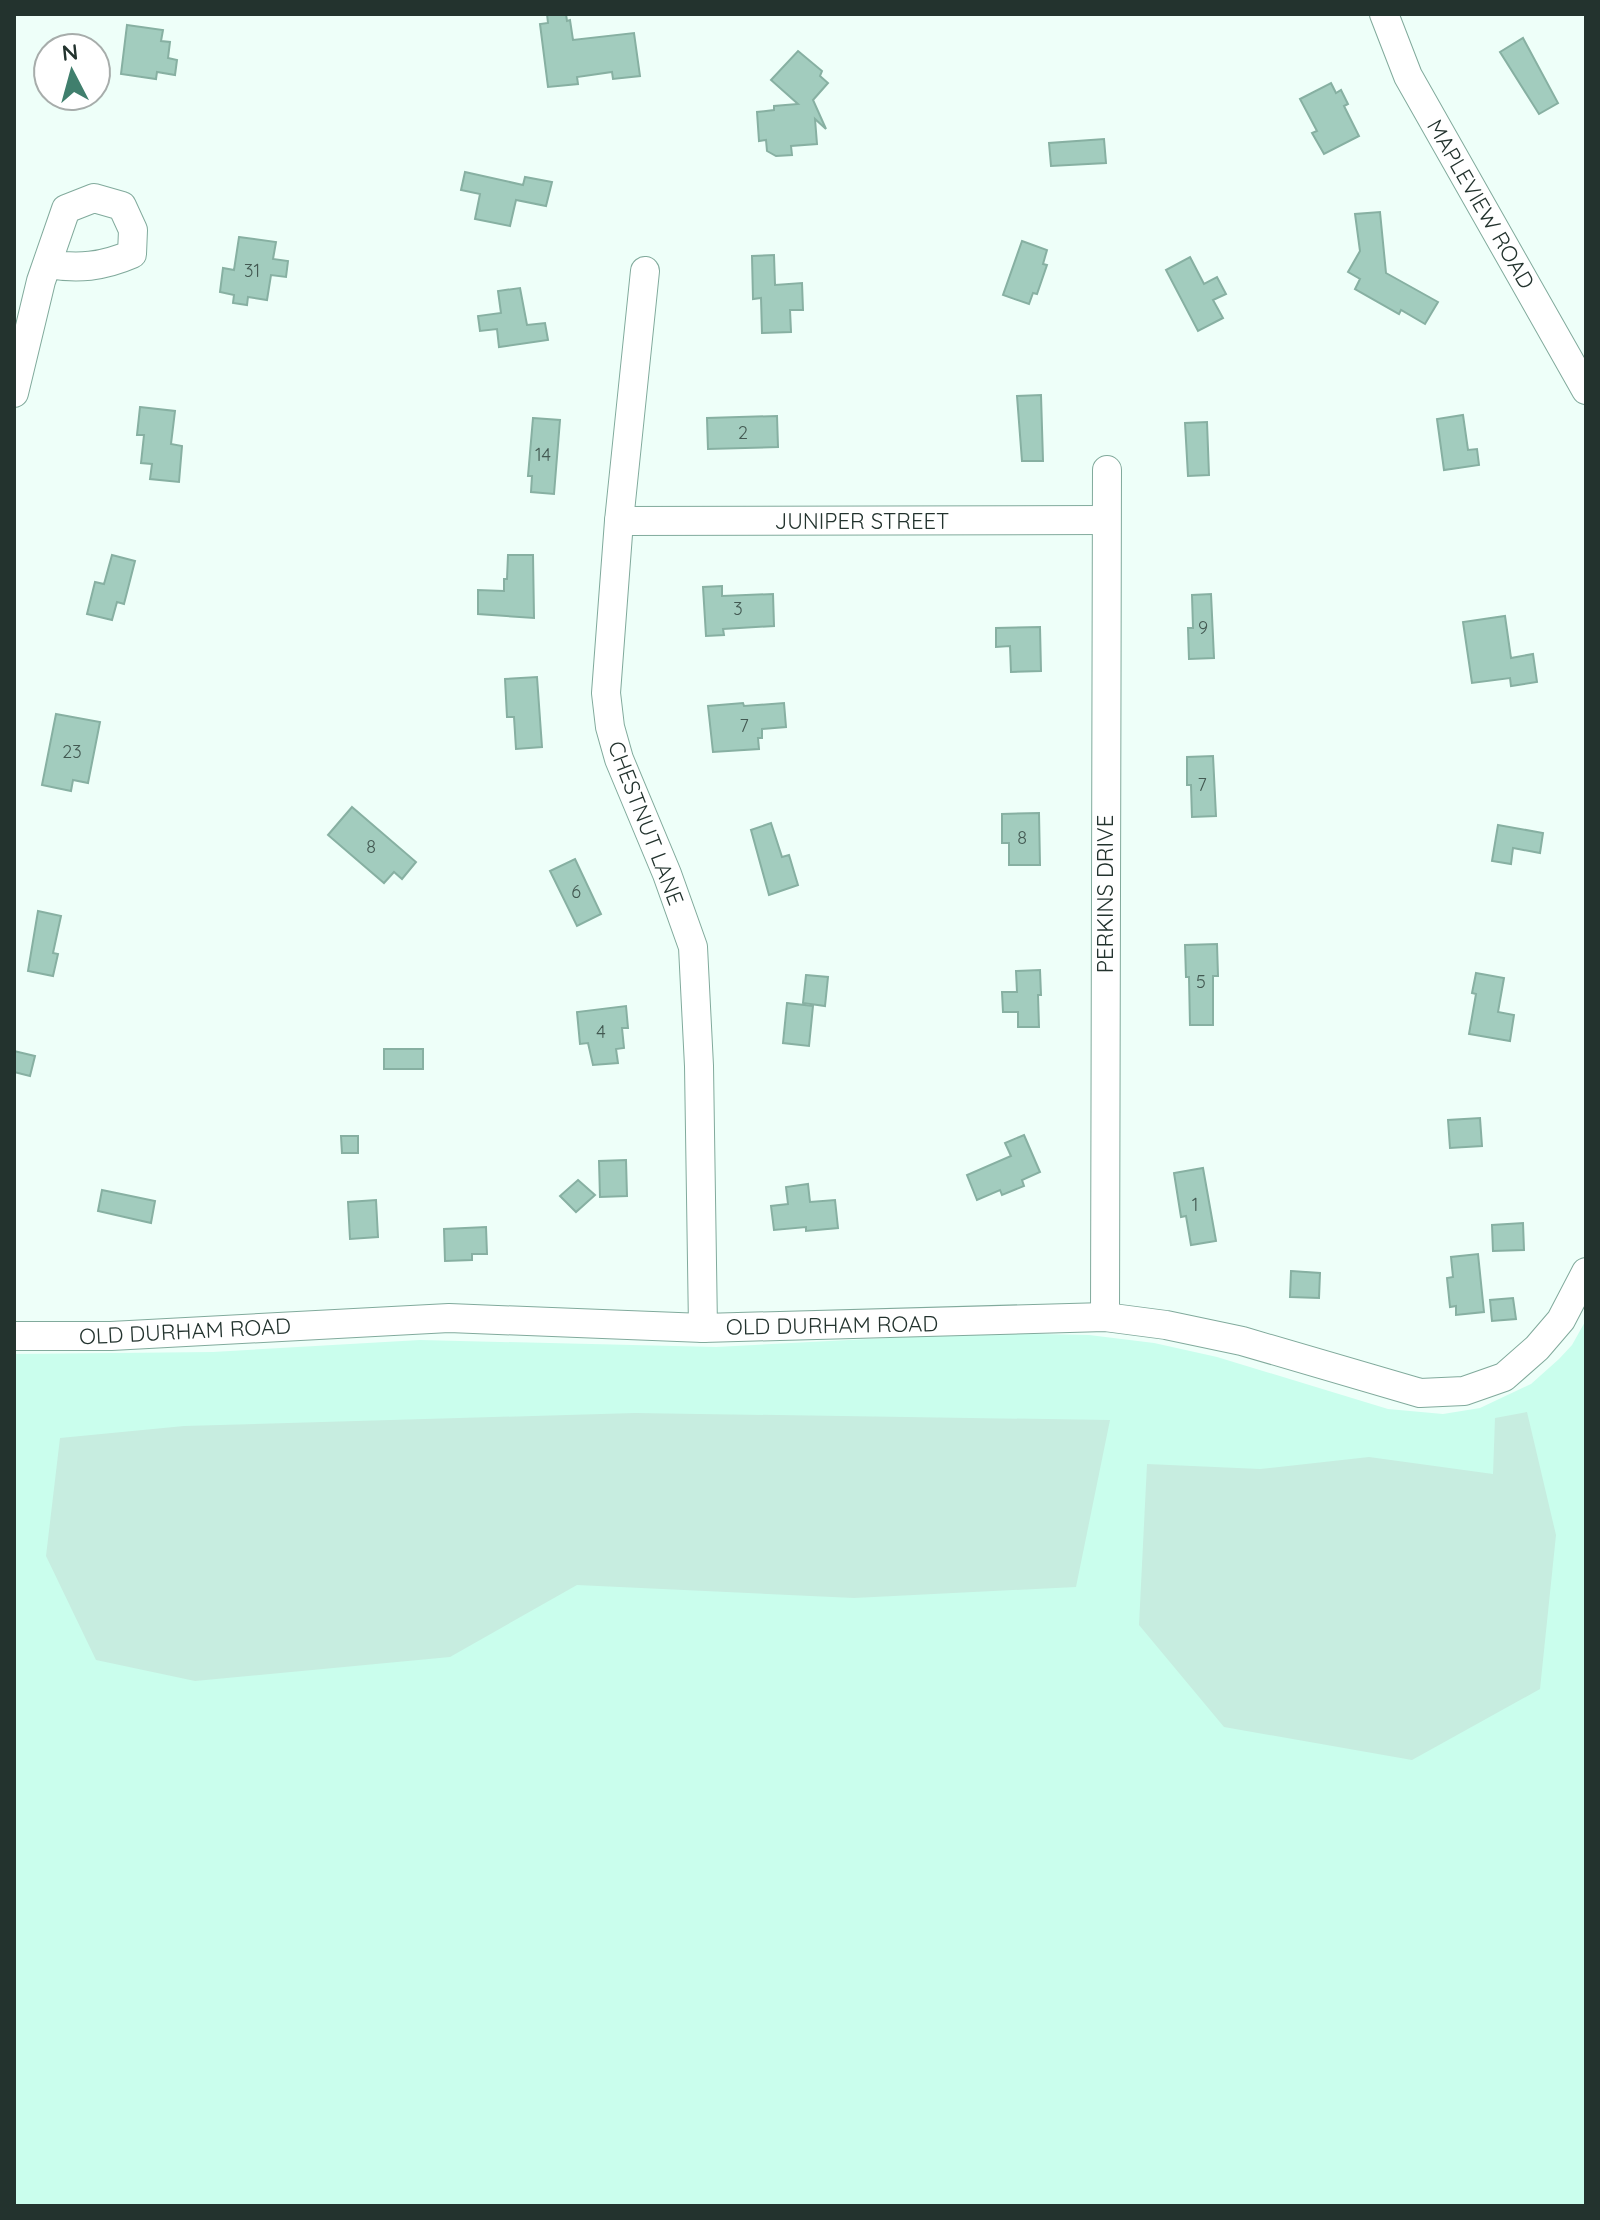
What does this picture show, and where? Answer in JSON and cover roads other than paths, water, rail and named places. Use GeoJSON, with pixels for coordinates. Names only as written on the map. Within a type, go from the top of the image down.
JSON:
{"type":"FeatureCollection","features":[{"type":"Feature","properties":{"kind":"street","name":"MAPLEVIEW ROAD"},"geometry":{"type":"LineString","coordinates":[[1384,14],[1408,76],[1586,390]]}},
{"type":"Feature","properties":{"kind":"street"},"geometry":{"type":"LineString","coordinates":[[14,393],[47,264]]}},
{"type":"Feature","properties":{"kind":"street","name":"CHESTNUT LANE"},"geometry":{"type":"LineString","coordinates":[[645,271],[619,521],[607,704],[619,759],[667,874],[693,947],[699,1066],[703,1328]]}},
{"type":"Feature","properties":{"kind":"street","name":"PERKINS DRIVE"},"geometry":{"type":"LineString","coordinates":[[1105,1317],[1107,470]]}},
{"type":"Feature","properties":{"kind":"street","name":"JUNIPER STREET"},"geometry":{"type":"LineString","coordinates":[[619,521],[1106,520]]}},
{"type":"Feature","properties":{"kind":"street","name":"OLD DURHAM ROAD"},"geometry":{"type":"LineString","coordinates":[[14,1336],[111,1336],[449,1318],[703,1328],[1105,1317],[1166,1325],[1242,1341],[1420,1393],[1464,1391],[1504,1377],[1537,1348],[1561,1320],[1586,1272]]}}]}
